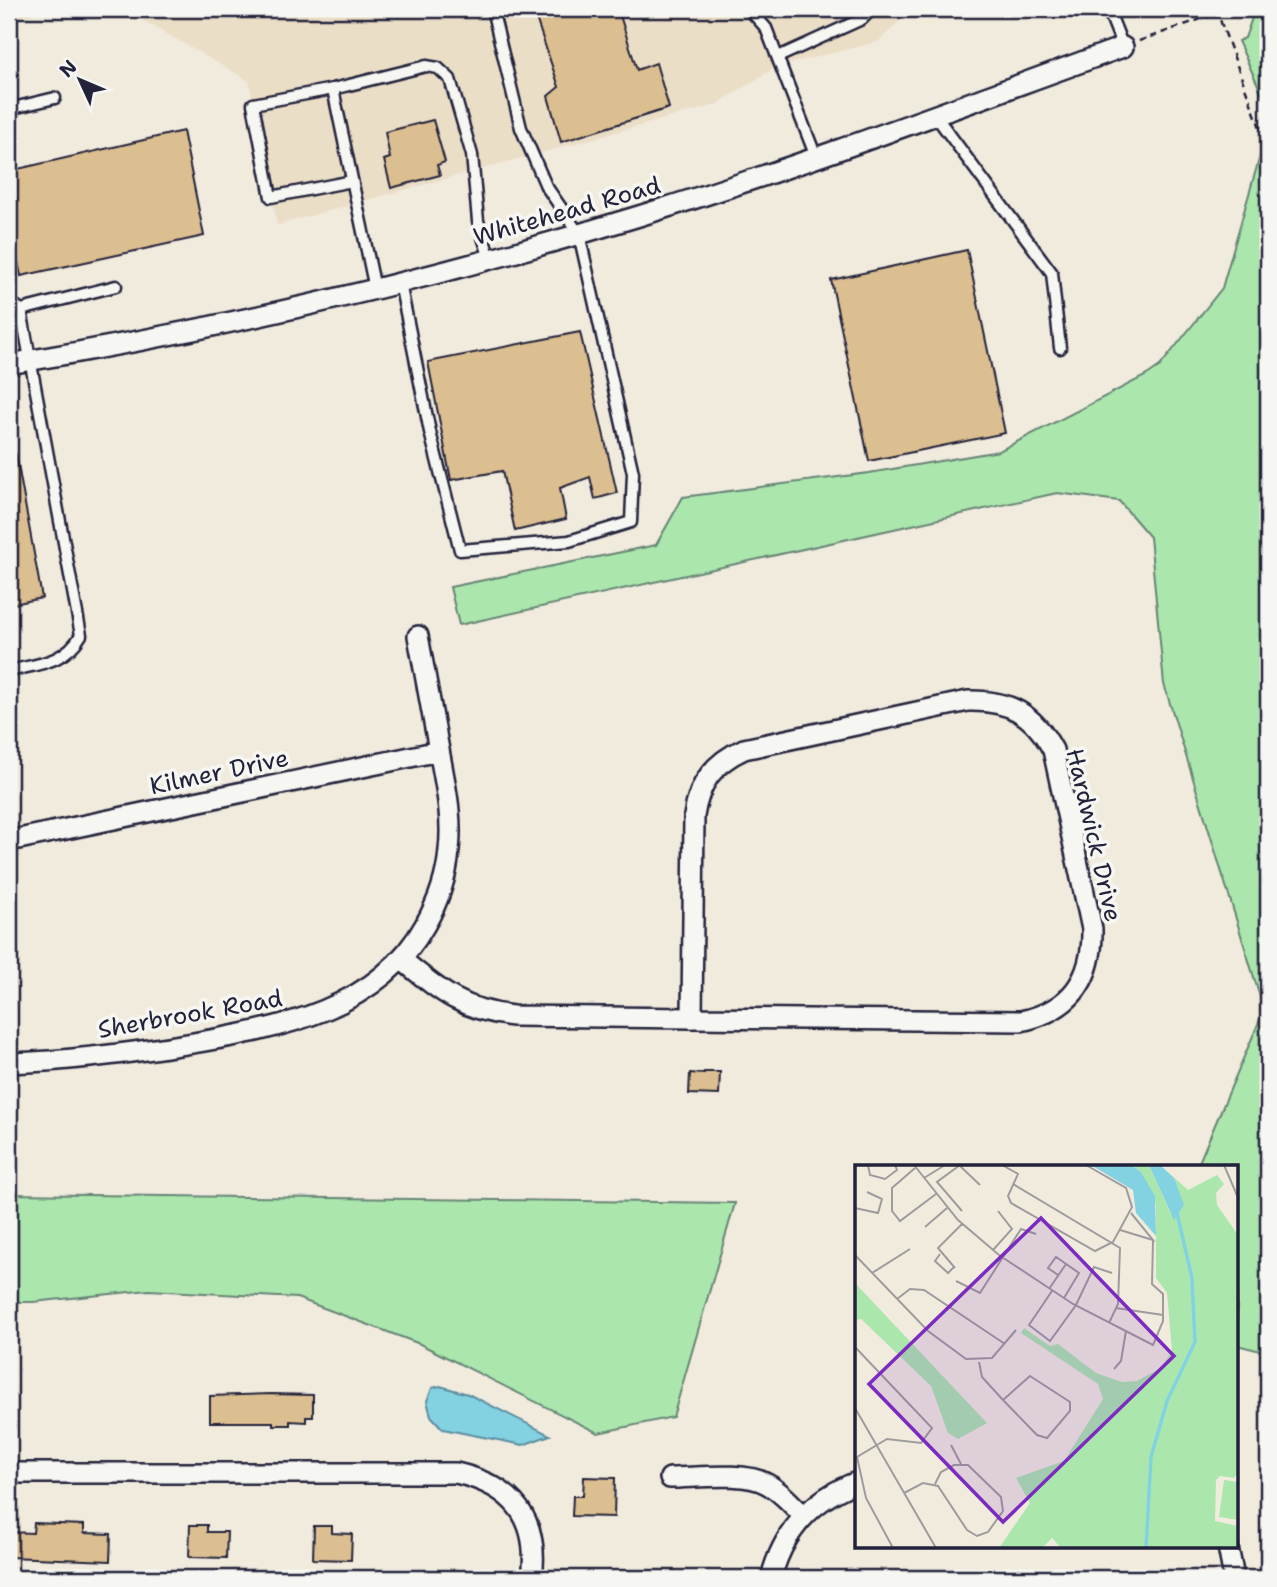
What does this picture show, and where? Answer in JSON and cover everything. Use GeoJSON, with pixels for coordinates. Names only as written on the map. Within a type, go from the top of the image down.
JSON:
{"type":"FeatureCollection","features":[{"type":"Feature","properties":{"kind":"street","name":"Whitehead Road"},"geometry":{"type":"LineString","coordinates":[[9,365],[163,336],[375,289],[579,234],[816,157],[1123,47]]}},
{"type":"Feature","properties":{"kind":"street","name":"Sherbrook Road"},"geometry":{"type":"LineString","coordinates":[[9,1063],[164,1048],[291,1023],[327,1010],[361,993],[401,959],[419,936],[433,909],[444,881],[448,861],[450,821],[418,636]]}},
{"type":"Feature","properties":{"kind":"street","name":"Hardwick Drive"},"geometry":{"type":"LineString","coordinates":[[401,959],[443,994],[466,1006],[490,1014],[513,1016],[692,1018],[1021,1021],[1046,1014],[1068,998],[1079,985],[1088,968],[1093,948],[1092,929],[1053,750],[1044,733],[1031,719],[1016,709],[985,701],[968,701],[744,749],[715,767],[704,781],[697,797],[694,816],[692,1018]]}},
{"type":"Feature","properties":{"kind":"street","name":"Kilmer Drive"},"geometry":{"type":"LineString","coordinates":[[9,842],[439,751]]}},
{"type":"Feature","properties":{"kind":"street"},"geometry":{"type":"LineString","coordinates":[[9,1473],[456,1473],[480,1479],[503,1491],[516,1505],[528,1522],[533,1541],[535,1560],[532,1578]]}},
{"type":"Feature","properties":{"kind":"street"},"geometry":{"type":"LineString","coordinates":[[670,1478],[749,1478],[764,1482],[776,1489],[804,1516]]}},
{"type":"Feature","properties":{"kind":"street"},"geometry":{"type":"LineString","coordinates":[[771,1578],[780,1551],[791,1531],[804,1516],[819,1502],[855,1483]]}},
{"type":"Feature","properties":{"kind":"street"},"geometry":{"type":"LineString","coordinates":[[1227,1548],[1234,1578]]}},
{"type":"Feature","properties":{"kind":"lane"},"geometry":{"type":"LineString","coordinates":[[400,283],[430,432],[460,550],[569,541],[631,522],[633,473],[579,234],[546,186],[522,128],[492,9]]}},
{"type":"Feature","properties":{"kind":"lane"},"geometry":{"type":"LineString","coordinates":[[749,9],[766,28],[816,157]]}},
{"type":"Feature","properties":{"kind":"lane"},"geometry":{"type":"LineString","coordinates":[[778,57],[862,19],[872,9]]}},
{"type":"Feature","properties":{"kind":"lane"},"geometry":{"type":"LineString","coordinates":[[1108,9],[1123,47]]}},
{"type":"Feature","properties":{"kind":"lane"},"geometry":{"type":"LineString","coordinates":[[352,181],[271,197],[253,104],[333,89],[426,66],[438,68],[450,79],[472,155],[478,221],[490,259]]}},
{"type":"Feature","properties":{"kind":"lane"},"geometry":{"type":"LineString","coordinates":[[333,89],[375,289]]}},
{"type":"Feature","properties":{"kind":"lane"},"geometry":{"type":"LineString","coordinates":[[9,109],[55,98]]}},
{"type":"Feature","properties":{"kind":"lane"},"geometry":{"type":"LineString","coordinates":[[934,115],[1052,273],[1060,348]]}},
{"type":"Feature","properties":{"kind":"lane"},"geometry":{"type":"LineString","coordinates":[[20,310],[116,286]]}},
{"type":"Feature","properties":{"kind":"lane"},"geometry":{"type":"LineString","coordinates":[[9,301],[20,310],[31,361],[80,635],[73,648],[60,658],[9,671]]}},
{"type":"Feature","properties":{"kind":"path"},"geometry":{"type":"LineString","coordinates":[[1123,47],[1217,11],[1268,149]]}},
{"type":"Feature","properties":{"kind":"shaded area"},"geometry":{"type":"Polygon","coordinates":[[[9,9],[49,9],[9,20],[9,9]]]}},
{"type":"Feature","properties":{"kind":"shaded area"},"geometry":{"type":"Polygon","coordinates":[[[123,9],[913,9],[878,42],[776,67],[716,105],[277,225],[249,81],[123,9]]]}},
{"type":"Feature","properties":{"kind":"green space"},"geometry":{"type":"Polygon","coordinates":[[[1255,9],[1268,9],[1268,107],[1238,41],[1245,38],[1255,9]]]}},
{"type":"Feature","properties":{"kind":"green space"},"geometry":{"type":"Polygon","coordinates":[[[1268,128],[1268,1353],[1238,1345],[1238,1165],[1198,1165],[1264,1010],[1164,684],[1150,537],[1119,501],[1057,493],[459,625],[450,587],[656,545],[683,497],[869,473],[999,451],[1160,366],[1222,288],[1268,128]]]}},
{"type":"Feature","properties":{"kind":"green space"},"geometry":{"type":"Polygon","coordinates":[[[9,1194],[735,1203],[673,1417],[598,1433],[420,1344],[297,1298],[149,1290],[9,1302],[9,1194]]]}},
{"type":"Feature","properties":{"kind":"water"},"geometry":{"type":"Polygon","coordinates":[[[440,1386],[468,1394],[550,1435],[523,1445],[443,1429],[431,1416],[427,1401],[432,1388],[440,1386]]]}},
{"type":"Feature","properties":{"kind":"building"},"geometry":{"type":"Polygon","coordinates":[[[533,9],[618,9],[637,70],[656,63],[669,108],[561,142],[548,96],[559,87],[533,9]]]}},
{"type":"Feature","properties":{"kind":"building"},"geometry":{"type":"Polygon","coordinates":[[[433,120],[445,162],[437,165],[440,175],[391,188],[384,160],[390,158],[385,132],[433,120]]]}},
{"type":"Feature","properties":{"kind":"building"},"geometry":{"type":"Polygon","coordinates":[[[183,131],[204,236],[21,276],[9,220],[9,171],[183,131]]]}},
{"type":"Feature","properties":{"kind":"building"},"geometry":{"type":"Polygon","coordinates":[[[967,250],[1005,433],[869,461],[831,280],[967,250]]]}},
{"type":"Feature","properties":{"kind":"building"},"geometry":{"type":"Polygon","coordinates":[[[580,332],[617,493],[595,499],[590,477],[560,488],[566,519],[515,531],[502,471],[451,480],[428,362],[580,332]]]}},
{"type":"Feature","properties":{"kind":"building"},"geometry":{"type":"Polygon","coordinates":[[[16,454],[42,598],[9,605],[9,455],[16,454]]]}},
{"type":"Feature","properties":{"kind":"building"},"geometry":{"type":"Polygon","coordinates":[[[720,1072],[719,1095],[689,1094],[690,1073],[720,1072]]]}},
{"type":"Feature","properties":{"kind":"building"},"geometry":{"type":"Polygon","coordinates":[[[313,1395],[313,1417],[306,1417],[306,1422],[290,1421],[290,1425],[273,1425],[273,1422],[210,1422],[210,1396],[313,1395]]]}},
{"type":"Feature","properties":{"kind":"building"},"geometry":{"type":"Polygon","coordinates":[[[584,1477],[615,1478],[614,1517],[572,1516],[573,1496],[583,1496],[584,1477]]]}},
{"type":"Feature","properties":{"kind":"building"},"geometry":{"type":"Polygon","coordinates":[[[34,1523],[84,1525],[84,1533],[111,1534],[110,1561],[9,1557],[9,1532],[33,1533],[34,1523]]]}},
{"type":"Feature","properties":{"kind":"building"},"geometry":{"type":"Polygon","coordinates":[[[190,1525],[207,1525],[207,1532],[227,1532],[226,1558],[189,1557],[190,1525]]]}},
{"type":"Feature","properties":{"kind":"building"},"geometry":{"type":"Polygon","coordinates":[[[314,1526],[332,1526],[332,1533],[352,1534],[351,1560],[313,1559],[314,1526]]]}}]}
